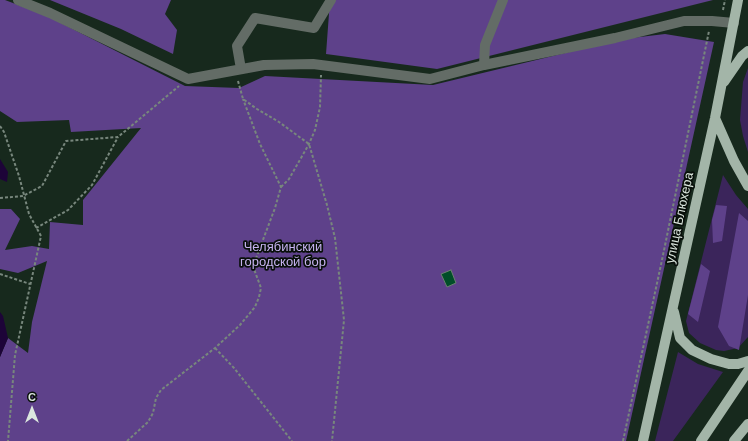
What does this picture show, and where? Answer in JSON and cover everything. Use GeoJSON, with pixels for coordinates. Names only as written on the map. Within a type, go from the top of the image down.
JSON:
{"type":"FeatureCollection","features":[{"type":"Feature","properties":{"kind":"main road","name":"улица Блюхера"},"geometry":{"type":"LineString","coordinates":[[643,441],[715,118],[738,0]]}},
{"type":"Feature","properties":{"kind":"main road"},"geometry":{"type":"LineString","coordinates":[[722,85],[742,56],[748,51]]}},
{"type":"Feature","properties":{"kind":"main road"},"geometry":{"type":"LineString","coordinates":[[715,118],[734,162],[748,186]]}},
{"type":"Feature","properties":{"kind":"main road"},"geometry":{"type":"LineString","coordinates":[[673,310],[680,338],[692,350],[711,359],[729,364],[738,364],[748,361]]}},
{"type":"Feature","properties":{"kind":"main road"},"geometry":{"type":"LineString","coordinates":[[701,441],[748,372]]}},
{"type":"Feature","properties":{"kind":"main road"},"geometry":{"type":"LineString","coordinates":[[734,441],[748,424]]}},
{"type":"Feature","properties":{"kind":"street"},"geometry":{"type":"LineString","coordinates":[[18,0],[50,13],[188,78],[264,65],[313,64],[430,78],[484,64],[615,38],[684,21],[734,23]]}},
{"type":"Feature","properties":{"kind":"street"},"geometry":{"type":"LineString","coordinates":[[238,70],[237,46],[255,18],[314,28],[331,0]]}},
{"type":"Feature","properties":{"kind":"street"},"geometry":{"type":"LineString","coordinates":[[484,64],[484,45],[503,0]]}},
{"type":"Feature","properties":{"kind":"path"},"geometry":{"type":"LineString","coordinates":[[623,441],[713,12],[723,11],[725,0]]}},
{"type":"Feature","properties":{"kind":"path"},"geometry":{"type":"LineString","coordinates":[[127,441],[148,422],[153,413],[156,398],[161,390],[215,348],[240,325],[255,307],[261,288],[254,269],[255,261],[275,208],[281,187],[289,178],[310,144],[315,130],[320,107],[322,65]]}},
{"type":"Feature","properties":{"kind":"path"},"geometry":{"type":"LineString","coordinates":[[238,70],[243,99],[260,144],[281,187]]}},
{"type":"Feature","properties":{"kind":"path"},"geometry":{"type":"LineString","coordinates":[[36,228],[68,210],[92,185],[118,137],[188,78]]}},
{"type":"Feature","properties":{"kind":"path"},"geometry":{"type":"LineString","coordinates":[[243,99],[310,144],[327,205],[334,238],[344,320],[332,441]]}},
{"type":"Feature","properties":{"kind":"path"},"geometry":{"type":"LineString","coordinates":[[0,126],[4,132],[19,176],[23,196],[29,214],[41,236],[15,355],[8,441]]}},
{"type":"Feature","properties":{"kind":"path"},"geometry":{"type":"LineString","coordinates":[[0,198],[23,196],[42,186],[66,141],[118,137]]}},
{"type":"Feature","properties":{"kind":"path"},"geometry":{"type":"LineString","coordinates":[[0,274],[30,284]]}},
{"type":"Feature","properties":{"kind":"path"},"geometry":{"type":"LineString","coordinates":[[215,348],[234,368],[292,441]]}},
{"type":"Feature","properties":{"kind":"shaded area"},"geometry":{"type":"Polygon","coordinates":[[[748,68],[748,152],[740,120],[743,82],[748,68]]]}},
{"type":"Feature","properties":{"kind":"shaded area"},"geometry":{"type":"Polygon","coordinates":[[[0,159],[8,172],[7,182],[0,179],[0,159]]]}},
{"type":"Feature","properties":{"kind":"shaded area"},"geometry":{"type":"Polygon","coordinates":[[[723,175],[736,195],[748,209],[748,337],[738,348],[724,351],[716,350],[700,343],[689,333],[686,321],[723,175]]]}},
{"type":"Feature","properties":{"kind":"shaded area"},"geometry":{"type":"Polygon","coordinates":[[[0,312],[3,316],[8,338],[0,357],[0,312]]]}},
{"type":"Feature","properties":{"kind":"shaded area"},"geometry":{"type":"Polygon","coordinates":[[[678,352],[698,364],[723,372],[673,441],[655,441],[678,352]]]}},
{"type":"Feature","properties":{"kind":"green space","name":"Челябинский городской бор"},"geometry":{"type":"Polygon","coordinates":[[[0,0],[5,0],[47,16],[185,86],[239,88],[265,76],[433,85],[623,39],[665,34],[714,42],[626,441],[0,441],[0,357],[8,338],[28,353],[32,322],[47,261],[18,273],[0,269],[0,209],[11,209],[20,219],[5,250],[32,246],[49,249],[50,222],[83,225],[83,200],[141,128],[71,132],[69,120],[17,122],[0,111],[0,0]]]}},
{"type":"Feature","properties":{"kind":"green space"},"geometry":{"type":"Polygon","coordinates":[[[50,0],[171,0],[165,14],[177,30],[173,54],[121,29],[50,0]]]}},
{"type":"Feature","properties":{"kind":"green space"},"geometry":{"type":"Polygon","coordinates":[[[330,0],[713,0],[437,69],[326,54],[330,0]]]}},
{"type":"Feature","properties":{"kind":"green space"},"geometry":{"type":"Polygon","coordinates":[[[716,205],[727,206],[722,241],[713,243],[712,220],[716,205]]]}},
{"type":"Feature","properties":{"kind":"green space"},"geometry":{"type":"Polygon","coordinates":[[[739,213],[748,221],[748,295],[739,350],[729,346],[718,327],[739,213]]]}},
{"type":"Feature","properties":{"kind":"green space"},"geometry":{"type":"Polygon","coordinates":[[[701,264],[710,271],[698,322],[688,314],[701,264]]]}},
{"type":"Feature","properties":{"kind":"building"},"geometry":{"type":"Polygon","coordinates":[[[451,270],[456,283],[447,287],[441,274],[451,270]]]}}]}
